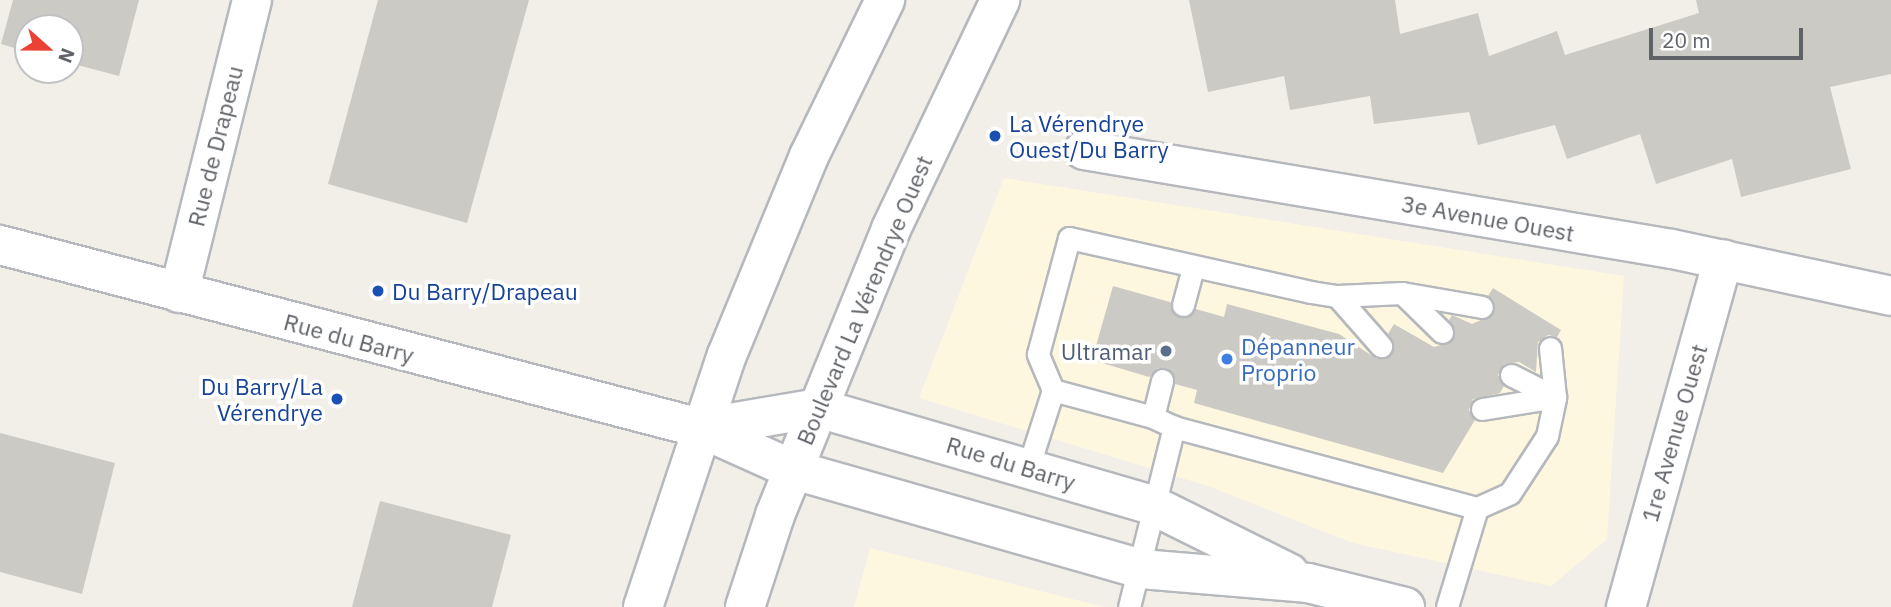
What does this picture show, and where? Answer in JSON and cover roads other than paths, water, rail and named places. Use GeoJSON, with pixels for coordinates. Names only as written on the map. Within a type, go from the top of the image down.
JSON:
{"type":"FeatureCollection","features":[{"type":"Feature","properties":{"kind":"street","name":"Rue de Drapeau"},"geometry":{"type":"LineString","coordinates":[[179,293],[252,0]]}},
{"type":"Feature","properties":{"kind":"street"},"geometry":{"type":"LineString","coordinates":[[643,607],[700,428],[810,156],[885,0]]}},
{"type":"Feature","properties":{"kind":"street","name":"Boulevard La Vérendrye Ouest"},"geometry":{"type":"LineString","coordinates":[[745,607],[818,408],[918,167],[1000,0]]}},
{"type":"Feature","properties":{"kind":"street","name":"3e Avenue Ouest"},"geometry":{"type":"LineString","coordinates":[[1084,150],[1723,259],[1891,296]]}},
{"type":"Feature","properties":{"kind":"street","name":"Rue du Barry"},"geometry":{"type":"LineString","coordinates":[[0,245],[700,428],[794,470],[1141,569],[1308,583],[1405,607]]}},
{"type":"Feature","properties":{"kind":"street","name":"1re Avenue Ouest"},"geometry":{"type":"LineString","coordinates":[[1626,607],[1723,259]]}},
{"type":"Feature","properties":{"kind":"street","name":"Rue du Barry"},"geometry":{"type":"LineString","coordinates":[[700,428],[818,408],[1152,505],[1308,583]]}},
{"type":"Feature","properties":{"kind":"lane"},"geometry":{"type":"LineString","coordinates":[[1028,468],[1053,390],[1038,354],[1069,238],[1193,268],[1337,296],[1402,293],[1482,307]]}},
{"type":"Feature","properties":{"kind":"lane"},"geometry":{"type":"LineString","coordinates":[[1183,305],[1193,268]]}},
{"type":"Feature","properties":{"kind":"lane"},"geometry":{"type":"LineString","coordinates":[[1402,293],[1442,332]]}},
{"type":"Feature","properties":{"kind":"lane"},"geometry":{"type":"LineString","coordinates":[[1337,296],[1381,346]]}},
{"type":"Feature","properties":{"kind":"lane"},"geometry":{"type":"LineString","coordinates":[[1053,390],[1153,417],[1174,427],[1477,508],[1510,493],[1521,480],[1547,436],[1555,397],[1549,348]]}},
{"type":"Feature","properties":{"kind":"lane"},"geometry":{"type":"LineString","coordinates":[[1511,375],[1555,397]]}},
{"type":"Feature","properties":{"kind":"lane"},"geometry":{"type":"LineString","coordinates":[[1153,417],[1162,380]]}},
{"type":"Feature","properties":{"kind":"lane"},"geometry":{"type":"LineString","coordinates":[[1482,409],[1555,397]]}},
{"type":"Feature","properties":{"kind":"lane"},"geometry":{"type":"LineString","coordinates":[[1129,607],[1141,569],[1152,505],[1174,427]]}},
{"type":"Feature","properties":{"kind":"lane"},"geometry":{"type":"LineString","coordinates":[[1447,607],[1477,508]]}},
{"type":"Feature","properties":{"kind":"place","name":"La Vérendrye Ouest/Du Barry"},"geometry":{"type":"Point","coordinates":[995,136]}},
{"type":"Feature","properties":{"kind":"place","name":"Du Barry/Drapeau"},"geometry":{"type":"Point","coordinates":[378,291]}},
{"type":"Feature","properties":{"kind":"place","name":"Ultramar"},"geometry":{"type":"Point","coordinates":[1166,351]}},
{"type":"Feature","properties":{"kind":"place","name":"Dépanneur Proprio"},"geometry":{"type":"Point","coordinates":[1227,359]}},
{"type":"Feature","properties":{"kind":"place","name":"Du Barry/La Vérendrye"},"geometry":{"type":"Point","coordinates":[337,399]}}]}
